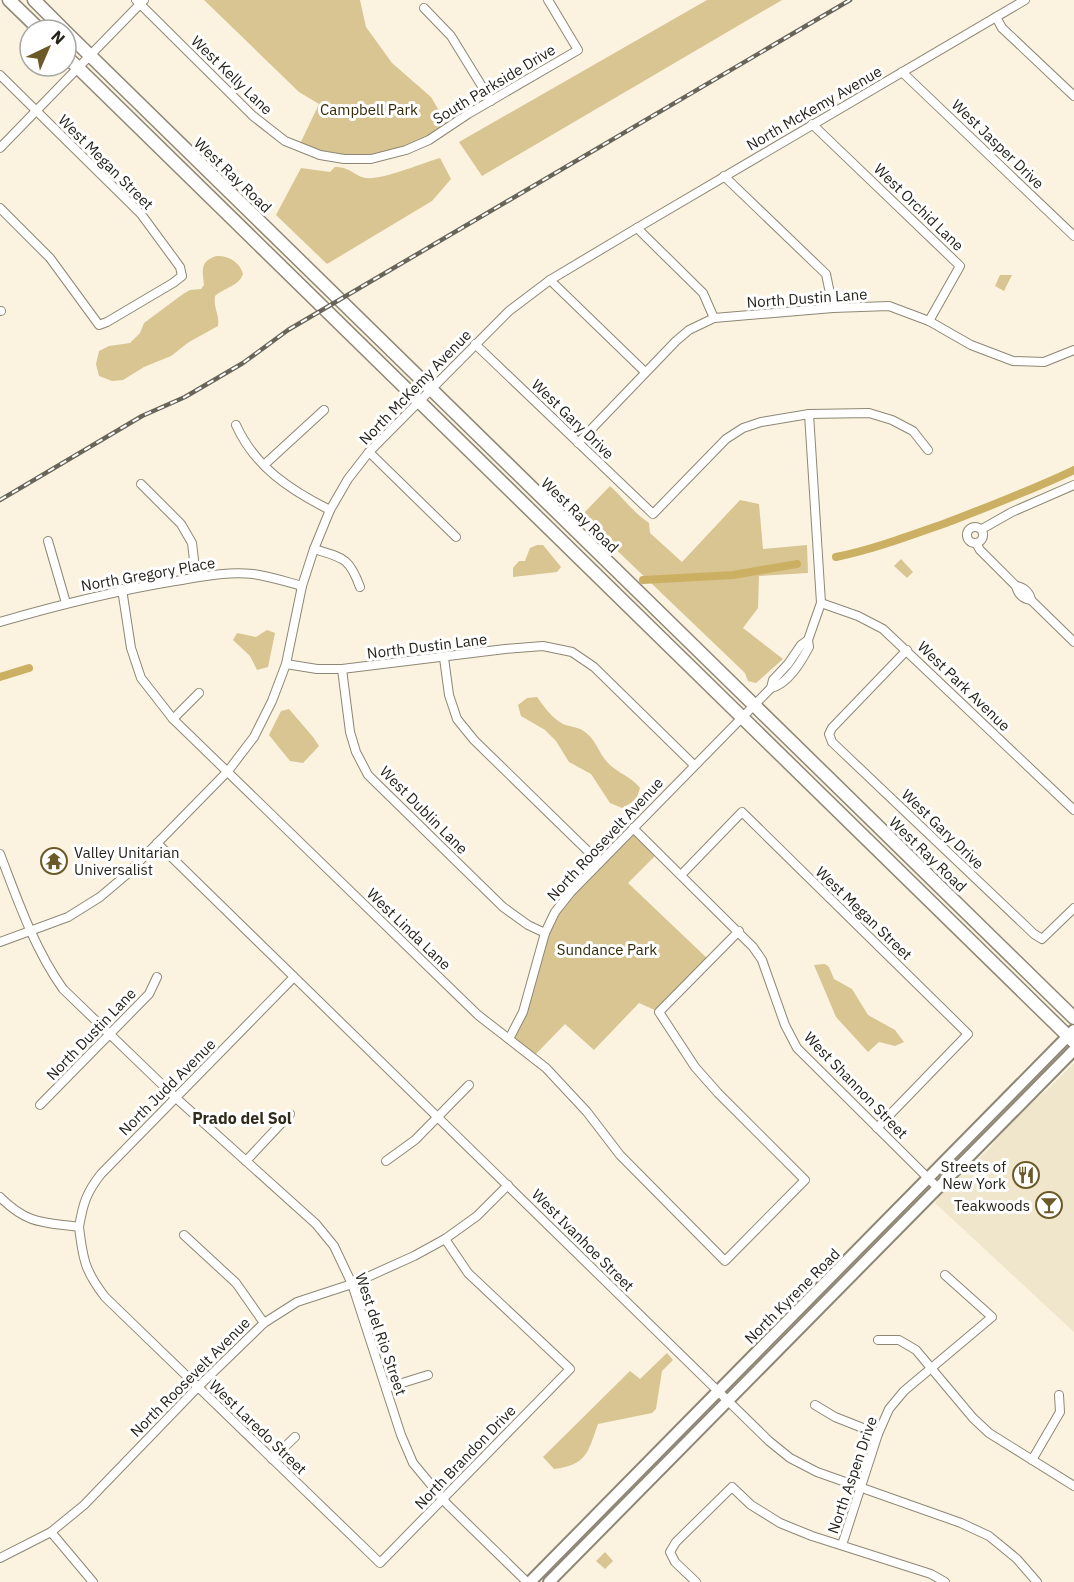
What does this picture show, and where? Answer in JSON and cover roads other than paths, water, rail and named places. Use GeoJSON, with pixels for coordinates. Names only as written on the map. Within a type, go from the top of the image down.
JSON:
{"type":"FeatureCollection","features":[{"type":"Feature","properties":{"kind":"main road"},"geometry":{"type":"LineString","coordinates":[[9,0],[28,18]]}},
{"type":"Feature","properties":{"kind":"main road","name":"West Ray Road"},"geometry":{"type":"LineString","coordinates":[[34,0],[52,18]]}},
{"type":"Feature","properties":{"kind":"main road","name":"West Ray Road"},"geometry":{"type":"LineString","coordinates":[[78,52],[84,62],[419,401],[741,717],[1072,1036]]}},
{"type":"Feature","properties":{"kind":"main road","name":"West Ray Road"},"geometry":{"type":"LineString","coordinates":[[78,60],[84,62],[431,389],[1074,1018]]}},
{"type":"Feature","properties":{"kind":"main road","name":"North Kyrene Road"},"geometry":{"type":"LineString","coordinates":[[529,1582],[1072,1036]]}},
{"type":"Feature","properties":{"kind":"main road","name":"North Kyrene Road"},"geometry":{"type":"LineString","coordinates":[[549,1582],[1074,1050]]}},
{"type":"Feature","properties":{"kind":"street","name":"South Parkside Drive"},"geometry":{"type":"LineString","coordinates":[[320,155],[344,159],[372,159],[406,150],[429,140],[578,50],[548,0]]}},
{"type":"Feature","properties":{"kind":"street","name":"North McKemy Avenue"},"geometry":{"type":"LineString","coordinates":[[0,942],[68,916],[100,897],[126,875],[228,771],[254,737],[265,718],[286,664],[302,586],[314,549],[330,510],[348,480],[369,452],[475,344],[524,298],[550,280],[724,176],[1025,0]]}},
{"type":"Feature","properties":{"kind":"street"},"geometry":{"type":"LineString","coordinates":[[0,148],[140,1]]}},
{"type":"Feature","properties":{"kind":"street","name":"West Kelly Lane"},"geometry":{"type":"LineString","coordinates":[[140,1],[253,116],[285,141],[320,155]]}},
{"type":"Feature","properties":{"kind":"street"},"geometry":{"type":"LineString","coordinates":[[424,8],[451,36],[491,101]]}},
{"type":"Feature","properties":{"kind":"street"},"geometry":{"type":"LineString","coordinates":[[996,17],[1002,28],[1074,96]]}},
{"type":"Feature","properties":{"kind":"street","name":"West Jasper Drive"},"geometry":{"type":"LineString","coordinates":[[902,72],[1074,236]]}},
{"type":"Feature","properties":{"kind":"street","name":"West Megan Street"},"geometry":{"type":"LineString","coordinates":[[0,75],[141,214],[180,267],[182,276],[164,289],[99,325],[50,258],[0,208]]}},
{"type":"Feature","properties":{"kind":"street","name":"West Orchid Lane"},"geometry":{"type":"LineString","coordinates":[[812,124],[960,266],[928,321]]}},
{"type":"Feature","properties":{"kind":"street"},"geometry":{"type":"LineString","coordinates":[[724,176],[826,274],[833,308]]}},
{"type":"Feature","properties":{"kind":"street"},"geometry":{"type":"LineString","coordinates":[[637,228],[704,293],[714,318]]}},
{"type":"Feature","properties":{"kind":"street"},"geometry":{"type":"LineString","coordinates":[[550,280],[645,372]]}},
{"type":"Feature","properties":{"kind":"street","name":"North Dustin Lane"},"geometry":{"type":"LineString","coordinates":[[578,443],[645,372],[689,330],[714,318],[833,308],[889,306],[928,321],[971,345],[1013,361],[1044,362],[1074,351]]}},
{"type":"Feature","properties":{"kind":"street","name":"West Gary Drive"},"geometry":{"type":"LineString","coordinates":[[475,344],[653,514],[726,439],[743,428],[761,422],[808,414]]}},
{"type":"Feature","properties":{"kind":"street"},"geometry":{"type":"LineString","coordinates":[[264,465],[324,410]]}},
{"type":"Feature","properties":{"kind":"street"},"geometry":{"type":"LineString","coordinates":[[808,414],[869,413],[892,420],[913,432],[928,450]]}},
{"type":"Feature","properties":{"kind":"street","name":"North Roosevelt Avenue"},"geometry":{"type":"LineString","coordinates":[[509,1040],[523,1012],[545,933],[555,912],[571,892],[771,688],[774,680],[801,645],[808,640],[821,603],[808,414]]}},
{"type":"Feature","properties":{"kind":"street"},"geometry":{"type":"LineString","coordinates":[[236,425],[242,438],[264,465],[292,490],[330,510]]}},
{"type":"Feature","properties":{"kind":"street"},"geometry":{"type":"LineString","coordinates":[[369,452],[456,537]]}},
{"type":"Feature","properties":{"kind":"street"},"geometry":{"type":"LineString","coordinates":[[141,484],[181,524],[192,543],[196,577]]}},
{"type":"Feature","properties":{"kind":"street"},"geometry":{"type":"LineString","coordinates":[[982,529],[1012,512],[1074,485]]}},
{"type":"Feature","properties":{"kind":"street"},"geometry":{"type":"LineString","coordinates":[[982,529],[974,526],[968,531],[968,539],[975,543],[1016,586],[1022,586],[1031,596],[1031,600],[1074,642]]}},
{"type":"Feature","properties":{"kind":"street"},"geometry":{"type":"LineString","coordinates":[[975,543],[982,540],[984,534],[982,529]]}},
{"type":"Feature","properties":{"kind":"street"},"geometry":{"type":"LineString","coordinates":[[48,541],[66,603]]}},
{"type":"Feature","properties":{"kind":"street"},"geometry":{"type":"LineString","coordinates":[[314,549],[345,561],[353,568],[360,587]]}},
{"type":"Feature","properties":{"kind":"street","name":"North Gregory Place"},"geometry":{"type":"LineString","coordinates":[[0,622],[122,589],[196,577],[254,574],[302,586]]}},
{"type":"Feature","properties":{"kind":"street","name":"West Linda Lane"},"geometry":{"type":"LineString","coordinates":[[122,589],[131,648],[141,678],[173,719],[478,1016],[546,1068],[587,1112],[620,1155],[725,1261],[805,1180],[695,1067],[659,1012],[739,931]]}},
{"type":"Feature","properties":{"kind":"street","name":"West Park Avenue"},"geometry":{"type":"LineString","coordinates":[[821,603],[858,616],[883,629],[1074,810]]}},
{"type":"Feature","properties":{"kind":"street","name":"North Dustin Lane"},"geometry":{"type":"LineString","coordinates":[[286,664],[317,669],[342,669],[543,646],[572,652],[594,667],[694,765]]}},
{"type":"Feature","properties":{"kind":"street","name":"West Gary Drive"},"geometry":{"type":"LineString","coordinates":[[907,650],[832,728],[829,734],[832,742],[1034,934],[1042,939],[1074,908]]}},
{"type":"Feature","properties":{"kind":"street"},"geometry":{"type":"LineString","coordinates":[[444,658],[449,695],[458,719],[474,740],[600,862]]}},
{"type":"Feature","properties":{"kind":"street","name":"West Dublin Lane"},"geometry":{"type":"LineString","coordinates":[[342,669],[350,732],[356,753],[368,775],[503,907],[528,925],[545,933]]}},
{"type":"Feature","properties":{"kind":"street"},"geometry":{"type":"LineString","coordinates":[[173,719],[199,693]]}},
{"type":"Feature","properties":{"kind":"street","name":"West Megan Street"},"geometry":{"type":"LineString","coordinates":[[681,875],[741,812],[968,1034],[877,1128]]}},
{"type":"Feature","properties":{"kind":"street","name":"West Shannon Street"},"geometry":{"type":"LineString","coordinates":[[633,828],[753,946],[762,960],[784,1025],[797,1048],[938,1188]]}},
{"type":"Feature","properties":{"kind":"street","name":"West Ivanhoe Street"},"geometry":{"type":"LineString","coordinates":[[157,843],[769,1442],[790,1458],[817,1472],[961,1522],[989,1536],[1017,1560],[1037,1582]]}},
{"type":"Feature","properties":{"kind":"street","name":"West del Rio Street"},"geometry":{"type":"LineString","coordinates":[[0,854],[30,931],[49,969],[63,989],[176,1098],[316,1224],[334,1246],[352,1284],[412,1463],[443,1499],[529,1582]]}},
{"type":"Feature","properties":{"kind":"street","name":"North Dustin Lane"},"geometry":{"type":"LineString","coordinates":[[40,1106],[149,994],[157,977]]}},
{"type":"Feature","properties":{"kind":"street","name":"North Judd Avenue"},"geometry":{"type":"LineString","coordinates":[[79,1227],[83,1204],[88,1192],[101,1174],[294,977]]}},
{"type":"Feature","properties":{"kind":"street"},"geometry":{"type":"LineString","coordinates":[[386,1161],[414,1140],[469,1085]]}},
{"type":"Feature","properties":{"kind":"street"},"geometry":{"type":"LineString","coordinates":[[246,1161],[290,1114]]}},
{"type":"Feature","properties":{"kind":"street","name":"North Roosevelt Avenue"},"geometry":{"type":"LineString","coordinates":[[0,1558],[51,1532],[84,1505],[197,1388],[264,1323],[297,1302],[352,1284],[414,1256],[445,1239],[477,1216],[508,1185]]}},
{"type":"Feature","properties":{"kind":"street"},"geometry":{"type":"LineString","coordinates":[[0,1197],[30,1219],[52,1225],[79,1227]]}},
{"type":"Feature","properties":{"kind":"street","name":"West Laredo Street"},"geometry":{"type":"LineString","coordinates":[[79,1227],[82,1253],[90,1277],[105,1297],[380,1563]]}},
{"type":"Feature","properties":{"kind":"street"},"geometry":{"type":"LineString","coordinates":[[184,1235],[236,1283],[264,1323]]}},
{"type":"Feature","properties":{"kind":"street","name":"North Brandon Drive"},"geometry":{"type":"LineString","coordinates":[[380,1563],[570,1369],[468,1273],[445,1239]]}},
{"type":"Feature","properties":{"kind":"street","name":"North Aspen Drive"},"geometry":{"type":"LineString","coordinates":[[842,1545],[878,1434],[889,1409],[904,1390],[993,1317],[945,1275]]}},
{"type":"Feature","properties":{"kind":"street"},"geometry":{"type":"LineString","coordinates":[[878,1340],[899,1340],[916,1350],[973,1418],[989,1433],[1074,1486]]}},
{"type":"Feature","properties":{"kind":"street"},"geometry":{"type":"LineString","coordinates":[[386,1388],[428,1376]]}},
{"type":"Feature","properties":{"kind":"street"},"geometry":{"type":"LineString","coordinates":[[1032,1461],[1060,1412],[1059,1395]]}},
{"type":"Feature","properties":{"kind":"street"},"geometry":{"type":"LineString","coordinates":[[815,1405],[835,1417],[878,1434]]}},
{"type":"Feature","properties":{"kind":"street"},"geometry":{"type":"LineString","coordinates":[[273,1459],[295,1437]]}},
{"type":"Feature","properties":{"kind":"street"},"geometry":{"type":"LineString","coordinates":[[696,1582],[675,1562],[670,1552],[676,1542],[732,1488],[751,1505],[780,1523],[812,1536],[931,1574],[945,1582]]}},
{"type":"Feature","properties":{"kind":"street"},"geometry":{"type":"LineString","coordinates":[[51,1532],[93,1582]]}},
{"type":"Feature","properties":{"kind":"waterway"},"geometry":{"type":"LineString","coordinates":[[836,557],[878,546],[946,523],[1074,470]]}},
{"type":"Feature","properties":{"kind":"waterway"},"geometry":{"type":"LineString","coordinates":[[643,580],[733,575],[797,564]]}},
{"type":"Feature","properties":{"kind":"waterway"},"geometry":{"type":"LineString","coordinates":[[0,677],[29,668]]}},
{"type":"Feature","properties":{"kind":"railway"},"geometry":{"type":"LineString","coordinates":[[0,500],[142,416],[185,397],[243,363],[288,330],[850,0]]}},
{"type":"Feature","properties":{"kind":"place","name":"Valley Unitarian Universalist"},"geometry":{"type":"Point","coordinates":[54,861]}},
{"type":"Feature","properties":{"kind":"place","name":"Streets of New York"},"geometry":{"type":"Point","coordinates":[1026,1175]}},
{"type":"Feature","properties":{"kind":"place","name":"Teakwoods"},"geometry":{"type":"Point","coordinates":[1049,1205]}},
{"type":"Feature","properties":{"kind":"district","name":"Prado del Sol"},"geometry":{"type":"Point","coordinates":[242,1118]}},
{"type":"Feature","properties":{"kind":"park label","name":"Campbell Park"},"geometry":{"type":"Point","coordinates":[369,109]}},
{"type":"Feature","properties":{"kind":"park label","name":"Sundance Park"},"geometry":{"type":"Point","coordinates":[607,949]}}]}
